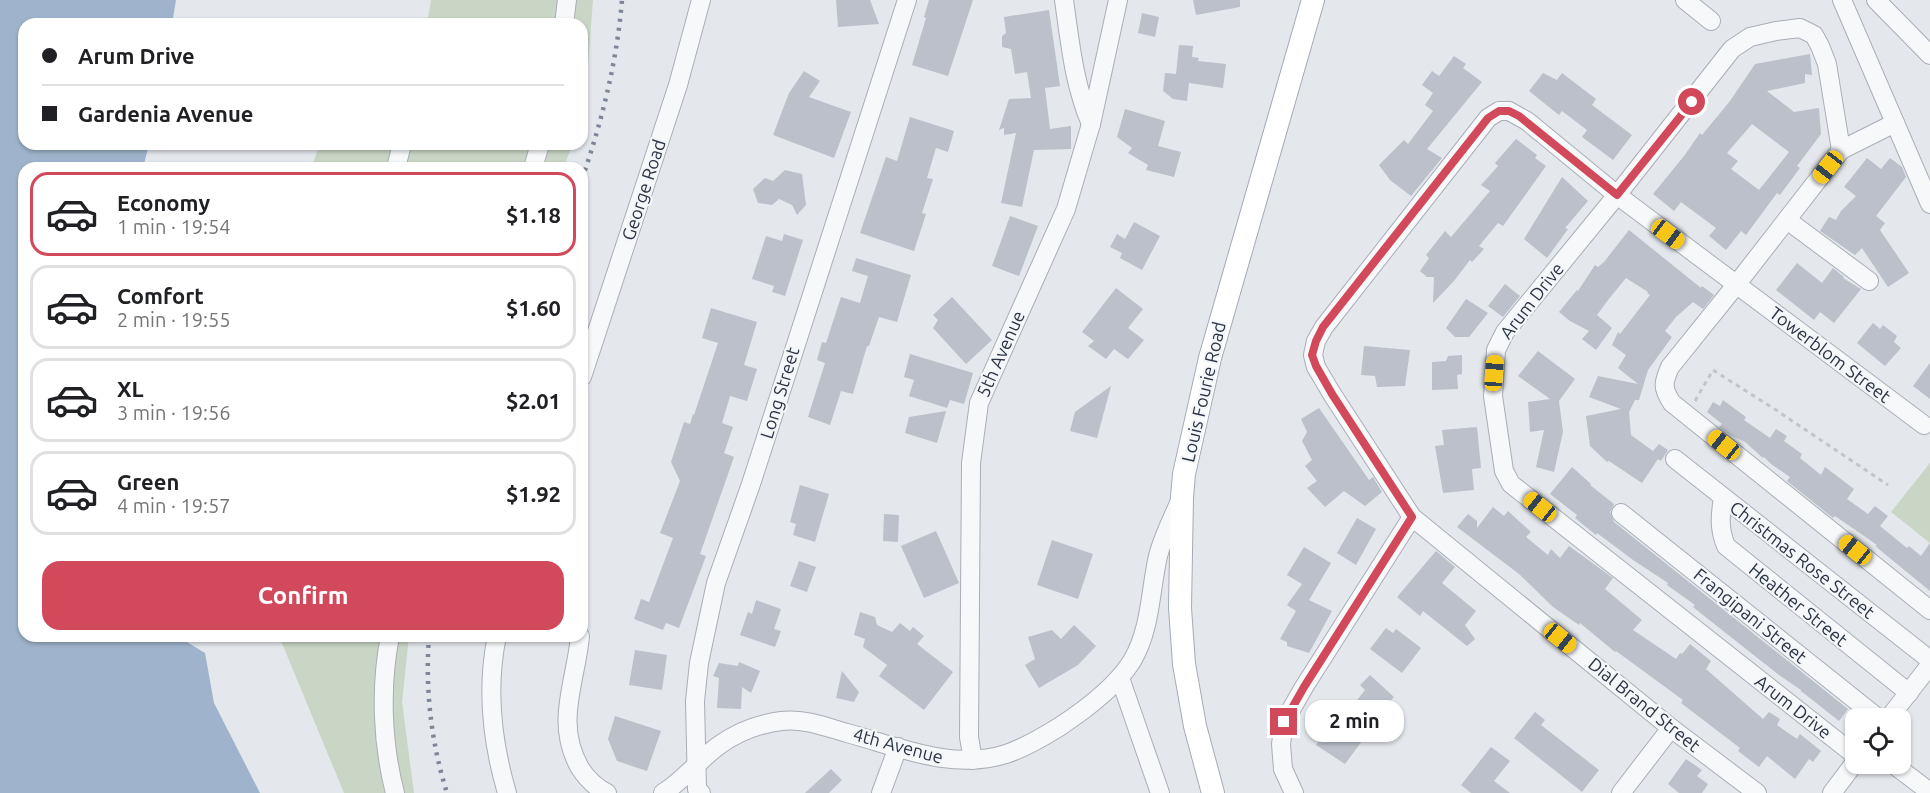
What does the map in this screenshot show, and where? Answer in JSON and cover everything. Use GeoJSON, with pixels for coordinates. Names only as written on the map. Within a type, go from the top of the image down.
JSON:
{"type":"FeatureCollection","features":[{"type":"Feature","properties":{"kind":"main road","name":"Louis Fourie Road"},"geometry":{"type":"LineString","coordinates":[[1213,793],[1195,726],[1184,664],[1180,608],[1184,474],[1210,358],[1312,0]]}},
{"type":"Feature","properties":{"kind":"main road"},"geometry":{"type":"LineString","coordinates":[[1210,358],[1325,0]]}},
{"type":"Feature","properties":{"kind":"street"},"geometry":{"type":"LineString","coordinates":[[565,18],[567,0]]}},
{"type":"Feature","properties":{"kind":"street","name":"Long Street"},"geometry":{"type":"LineString","coordinates":[[701,793],[697,789],[695,701],[699,663],[716,583],[751,484],[907,0]]}},
{"type":"Feature","properties":{"kind":"street"},"geometry":{"type":"LineString","coordinates":[[1064,0],[1081,102],[1091,124]]}},
{"type":"Feature","properties":{"kind":"street","name":"5th Avenue"},"geometry":{"type":"LineString","coordinates":[[973,760],[969,737],[971,463],[979,403],[1066,209],[1091,124],[1118,0]]}},
{"type":"Feature","properties":{"kind":"street"},"geometry":{"type":"LineString","coordinates":[[1685,0],[1712,21]]}},
{"type":"Feature","properties":{"kind":"street"},"geometry":{"type":"LineString","coordinates":[[1842,0],[1930,204]]}},
{"type":"Feature","properties":{"kind":"street"},"geometry":{"type":"LineString","coordinates":[[1876,0],[1930,55]]}},
{"type":"Feature","properties":{"kind":"street","name":"George Road"},"geometry":{"type":"LineString","coordinates":[[588,360],[678,85],[696,2]]}},
{"type":"Feature","properties":{"kind":"street","name":"Arum Drive"},"geometry":{"type":"LineString","coordinates":[[1842,150],[1827,64],[1814,35],[1800,28],[1776,31],[1750,37],[1732,49],[1499,340],[1496,350],[1493,396],[1506,478],[1845,747]]}},
{"type":"Feature","properties":{"kind":"street","name":"Towerblom Street"},"geometry":{"type":"LineString","coordinates":[[1316,341],[1323,327],[1488,118],[1499,111],[1509,111],[1527,121],[1617,195],[1924,425]]}},
{"type":"Feature","properties":{"kind":"street"},"geometry":{"type":"LineString","coordinates":[[1895,123],[1842,150],[1670,367],[1665,378],[1664,391],[1672,403],[1930,610]]}},
{"type":"Feature","properties":{"kind":"street"},"geometry":{"type":"LineString","coordinates":[[1787,220],[1869,281]]}},
{"type":"Feature","properties":{"kind":"street","name":"Dial Brand Street"},"geometry":{"type":"LineString","coordinates":[[1316,341],[1312,355],[1316,366],[1412,517],[1671,728],[1756,793]]}},
{"type":"Feature","properties":{"kind":"street","name":"Christmas Rose Street"},"geometry":{"type":"LineString","coordinates":[[1675,459],[1930,660]]}},
{"type":"Feature","properties":{"kind":"street","name":"4th Avenue"},"geometry":{"type":"LineString","coordinates":[[663,793],[717,747],[733,737],[750,728],[784,721],[813,723],[941,759],[973,760],[1006,754],[1044,736],[1077,715],[1120,678],[1132,660],[1143,637],[1159,555],[1182,496]]}},
{"type":"Feature","properties":{"kind":"street","name":"Heather Street"},"geometry":{"type":"LineString","coordinates":[[1723,498],[1719,520],[1726,546],[1909,693]]}},
{"type":"Feature","properties":{"kind":"street","name":"Frangipani Street"},"geometry":{"type":"LineString","coordinates":[[1621,513],[1865,708]]}},
{"type":"Feature","properties":{"kind":"street"},"geometry":{"type":"LineString","coordinates":[[1294,793],[1283,769],[1281,744],[1284,722],[1412,517]]}},
{"type":"Feature","properties":{"kind":"street"},"geometry":{"type":"LineString","coordinates":[[389,642],[383,712],[395,793]]}},
{"type":"Feature","properties":{"kind":"street"},"geometry":{"type":"LineString","coordinates":[[496,642],[491,683],[493,728],[499,765],[507,793]]}},
{"type":"Feature","properties":{"kind":"street"},"geometry":{"type":"LineString","coordinates":[[579,642],[568,702],[569,743],[574,758],[585,777],[607,793]]}},
{"type":"Feature","properties":{"kind":"street"},"geometry":{"type":"LineString","coordinates":[[1897,708],[1930,665]]}},
{"type":"Feature","properties":{"kind":"street"},"geometry":{"type":"LineString","coordinates":[[1120,678],[1160,793]]}},
{"type":"Feature","properties":{"kind":"street"},"geometry":{"type":"LineString","coordinates":[[1621,793],[1671,728]]}},
{"type":"Feature","properties":{"kind":"street"},"geometry":{"type":"LineString","coordinates":[[881,793],[898,747]]}},
{"type":"Feature","properties":{"kind":"street"},"geometry":{"type":"LineString","coordinates":[[1832,793],[1846,774]]}},
{"type":"Feature","properties":{"kind":"street"},"geometry":{"type":"LineString","coordinates":[[1906,774],[1930,792]]}},
{"type":"Feature","properties":{"kind":"path"},"geometry":{"type":"LineString","coordinates":[[1687,415],[1713,370],[1888,485]]}},
{"type":"Feature","properties":{"kind":"green space"},"geometry":{"type":"Polygon","coordinates":[[[431,0],[593,0],[588,64],[588,18],[428,18],[431,0]]]}},
{"type":"Feature","properties":{"kind":"green space"},"geometry":{"type":"Polygon","coordinates":[[[318,150],[570,150],[566,162],[313,162],[318,150]]]}},
{"type":"Feature","properties":{"kind":"green space"},"geometry":{"type":"Polygon","coordinates":[[[1930,463],[1930,543],[1891,512],[1930,463]]]}},
{"type":"Feature","properties":{"kind":"green space"},"geometry":{"type":"Polygon","coordinates":[[[281,642],[408,642],[402,702],[414,793],[344,793],[281,642]]]}},
{"type":"Feature","properties":{"kind":"water"},"geometry":{"type":"Polygon","coordinates":[[[0,0],[176,0],[173,18],[18,18],[18,150],[148,150],[144,162],[18,162],[18,642],[187,642],[205,653],[214,703],[260,793],[0,793],[0,0]]]}},
{"type":"Feature","properties":{"kind":"building"},"geometry":{"type":"Polygon","coordinates":[[[836,0],[870,0],[879,24],[838,27],[836,0]]]}},
{"type":"Feature","properties":{"kind":"building"},"geometry":{"type":"Polygon","coordinates":[[[929,0],[973,0],[948,76],[912,65],[929,0]]]}},
{"type":"Feature","properties":{"kind":"building"},"geometry":{"type":"Polygon","coordinates":[[[1193,0],[1240,0],[1240,7],[1196,15],[1193,0]]]}},
{"type":"Feature","properties":{"kind":"building"},"geometry":{"type":"Polygon","coordinates":[[[1049,10],[1060,86],[1045,88],[1050,129],[1071,126],[1071,149],[1034,150],[1022,207],[1001,203],[1016,133],[1004,135],[1004,128],[999,130],[1009,99],[1031,98],[1027,72],[1015,74],[1011,49],[1002,47],[1002,36],[1006,33],[1004,17],[1049,10]]]}},
{"type":"Feature","properties":{"kind":"building"},"geometry":{"type":"Polygon","coordinates":[[[1142,13],[1159,17],[1155,37],[1138,33],[1142,13]]]}},
{"type":"Feature","properties":{"kind":"building"},"geometry":{"type":"Polygon","coordinates":[[[1179,45],[1193,46],[1192,57],[1199,58],[1198,61],[1226,64],[1223,88],[1189,83],[1187,101],[1173,99],[1163,91],[1165,73],[1176,74],[1179,45]]]}},
{"type":"Feature","properties":{"kind":"building"},"geometry":{"type":"Polygon","coordinates":[[[1810,54],[1812,75],[1805,74],[1805,83],[1767,91],[1794,112],[1819,108],[1821,134],[1797,166],[1800,168],[1780,195],[1777,193],[1746,235],[1741,231],[1726,250],[1709,236],[1716,228],[1681,202],[1674,211],[1653,194],[1700,133],[1702,135],[1730,101],[1755,64],[1810,54]],[[1752,124],[1727,153],[1738,161],[1731,169],[1759,190],[1789,152],[1752,124]]]}},
{"type":"Feature","properties":{"kind":"building"},"geometry":{"type":"Polygon","coordinates":[[[1454,56],[1466,64],[1463,68],[1482,82],[1427,149],[1442,158],[1411,196],[1390,180],[1379,165],[1404,140],[1408,144],[1433,111],[1425,105],[1433,93],[1422,85],[1432,71],[1439,76],[1454,56]]]}},
{"type":"Feature","properties":{"kind":"building"},"geometry":{"type":"Polygon","coordinates":[[[804,71],[820,81],[809,97],[851,112],[834,158],[773,135],[789,93],[804,71]]]}},
{"type":"Feature","properties":{"kind":"building"},"geometry":{"type":"Polygon","coordinates":[[[1543,73],[1557,80],[1562,73],[1596,99],[1592,105],[1632,135],[1613,160],[1582,137],[1587,130],[1562,111],[1559,115],[1529,91],[1543,73]]]}},
{"type":"Feature","properties":{"kind":"building"},"geometry":{"type":"Polygon","coordinates":[[[1125,109],[1165,121],[1158,146],[1181,152],[1174,177],[1146,170],[1148,165],[1128,153],[1132,148],[1117,137],[1125,109]]]}},
{"type":"Feature","properties":{"kind":"building"},"geometry":{"type":"Polygon","coordinates":[[[910,117],[954,131],[948,152],[936,148],[927,178],[933,179],[922,213],[926,214],[914,251],[860,233],[886,157],[897,161],[910,117]]]}},
{"type":"Feature","properties":{"kind":"building"},"geometry":{"type":"Polygon","coordinates":[[[1516,139],[1537,155],[1535,158],[1546,166],[1503,226],[1498,223],[1479,246],[1484,249],[1472,262],[1470,260],[1433,303],[1434,277],[1427,277],[1420,271],[1429,258],[1426,255],[1445,231],[1451,237],[1490,191],[1481,185],[1498,166],[1495,163],[1516,139]]]}},
{"type":"Feature","properties":{"kind":"building"},"geometry":{"type":"Polygon","coordinates":[[[1867,158],[1881,169],[1890,158],[1902,167],[1906,177],[1876,216],[1885,223],[1880,230],[1909,273],[1888,287],[1862,248],[1855,255],[1820,231],[1829,217],[1836,220],[1841,211],[1856,196],[1844,187],[1867,158]]]}},
{"type":"Feature","properties":{"kind":"building"},"geometry":{"type":"Polygon","coordinates":[[[785,170],[802,174],[806,205],[797,215],[792,205],[779,199],[772,205],[758,203],[753,189],[765,178],[773,181],[785,170]]]}},
{"type":"Feature","properties":{"kind":"building"},"geometry":{"type":"Polygon","coordinates":[[[1562,177],[1588,201],[1565,228],[1568,229],[1547,258],[1524,239],[1562,177]]]}},
{"type":"Feature","properties":{"kind":"building"},"geometry":{"type":"Polygon","coordinates":[[[1010,216],[1038,226],[1019,276],[992,266],[1010,216]]]}},
{"type":"Feature","properties":{"kind":"building"},"geometry":{"type":"Polygon","coordinates":[[[1134,222],[1160,236],[1142,270],[1120,258],[1122,253],[1110,247],[1117,234],[1125,239],[1134,222]]]}},
{"type":"Feature","properties":{"kind":"building"},"geometry":{"type":"Polygon","coordinates":[[[1629,230],[1701,288],[1702,286],[1714,295],[1703,309],[1693,302],[1676,317],[1665,331],[1672,337],[1648,370],[1639,400],[1635,400],[1629,412],[1631,435],[1653,451],[1659,444],[1668,450],[1661,461],[1658,459],[1642,483],[1609,461],[1607,462],[1590,446],[1586,416],[1621,409],[1589,397],[1598,376],[1638,384],[1618,368],[1626,355],[1612,345],[1618,332],[1620,334],[1650,295],[1626,278],[1597,315],[1612,328],[1596,350],[1582,339],[1589,331],[1559,312],[1578,291],[1595,265],[1598,267],[1604,262],[1629,230]]]}},
{"type":"Feature","properties":{"kind":"building"},"geometry":{"type":"Polygon","coordinates":[[[784,234],[803,240],[785,296],[772,292],[774,286],[752,279],[766,236],[782,241],[784,234]]]}},
{"type":"Feature","properties":{"kind":"building"},"geometry":{"type":"Polygon","coordinates":[[[856,258],[911,275],[897,322],[879,317],[869,346],[867,346],[853,394],[841,391],[830,425],[808,417],[825,363],[817,360],[822,342],[826,343],[841,297],[860,303],[868,276],[852,271],[856,258]]]}},
{"type":"Feature","properties":{"kind":"building"},"geometry":{"type":"Polygon","coordinates":[[[1797,263],[1822,283],[1833,268],[1843,278],[1861,289],[1834,323],[1820,312],[1814,320],[1776,290],[1797,263]]]}},
{"type":"Feature","properties":{"kind":"building"},"geometry":{"type":"Polygon","coordinates":[[[1505,284],[1520,296],[1503,317],[1488,306],[1505,284]]]}},
{"type":"Feature","properties":{"kind":"building"},"geometry":{"type":"Polygon","coordinates":[[[1116,288],[1143,309],[1128,328],[1144,340],[1128,359],[1114,349],[1106,359],[1088,346],[1094,341],[1082,332],[1116,288]]]}},
{"type":"Feature","properties":{"kind":"building"},"geometry":{"type":"Polygon","coordinates":[[[952,297],[992,340],[966,364],[933,328],[938,320],[933,315],[952,297]]]}},
{"type":"Feature","properties":{"kind":"building"},"geometry":{"type":"Polygon","coordinates":[[[1466,299],[1488,313],[1469,337],[1455,337],[1446,328],[1466,299]]]}},
{"type":"Feature","properties":{"kind":"building"},"geometry":{"type":"Polygon","coordinates":[[[711,308],[757,322],[744,365],[757,369],[747,401],[730,396],[722,423],[733,427],[724,453],[734,457],[700,554],[706,556],[679,628],[666,623],[663,630],[634,619],[641,599],[649,602],[673,538],[660,533],[680,481],[671,462],[684,422],[690,424],[694,415],[718,343],[702,338],[711,308]]]}},
{"type":"Feature","properties":{"kind":"building"},"geometry":{"type":"Polygon","coordinates":[[[1873,323],[1880,329],[1883,325],[1897,336],[1894,342],[1901,348],[1885,366],[1857,343],[1873,323]]]}},
{"type":"Feature","properties":{"kind":"building"},"geometry":{"type":"Polygon","coordinates":[[[1364,346],[1410,350],[1405,386],[1377,387],[1375,376],[1361,375],[1364,346]]]}},
{"type":"Feature","properties":{"kind":"building"},"geometry":{"type":"Polygon","coordinates":[[[1538,351],[1575,379],[1559,401],[1563,432],[1554,472],[1536,467],[1544,430],[1530,432],[1528,402],[1550,399],[1518,376],[1538,351]]]}},
{"type":"Feature","properties":{"kind":"building"},"geometry":{"type":"Polygon","coordinates":[[[910,354],[973,373],[964,404],[950,400],[947,408],[909,396],[914,380],[904,377],[910,354]]]}},
{"type":"Feature","properties":{"kind":"building"},"geometry":{"type":"Polygon","coordinates":[[[1462,355],[1462,374],[1457,375],[1458,389],[1432,390],[1432,362],[1446,361],[1448,356],[1462,355]]]}},
{"type":"Feature","properties":{"kind":"building"},"geometry":{"type":"Polygon","coordinates":[[[1930,363],[1930,399],[1913,386],[1930,363]]]}},
{"type":"Feature","properties":{"kind":"building"},"geometry":{"type":"Polygon","coordinates":[[[1111,386],[1097,438],[1070,431],[1075,412],[1111,386]]]}},
{"type":"Feature","properties":{"kind":"building"},"geometry":{"type":"Polygon","coordinates":[[[1723,400],[1746,417],[1744,420],[1770,438],[1776,429],[1787,436],[1784,441],[1802,454],[1800,458],[1821,475],[1825,467],[1854,489],[1847,499],[1868,514],[1875,506],[1888,516],[1880,526],[1907,548],[1909,546],[1921,556],[1930,543],[1930,591],[1875,546],[1877,545],[1835,516],[1833,518],[1787,481],[1790,477],[1745,442],[1719,427],[1722,424],[1707,412],[1713,402],[1720,406],[1723,400]]]}},
{"type":"Feature","properties":{"kind":"building"},"geometry":{"type":"Polygon","coordinates":[[[1319,408],[1369,480],[1373,477],[1382,492],[1365,506],[1344,491],[1325,507],[1307,488],[1317,481],[1305,466],[1312,460],[1302,441],[1307,432],[1301,419],[1319,408]]]}},
{"type":"Feature","properties":{"kind":"building"},"geometry":{"type":"Polygon","coordinates":[[[946,411],[937,443],[905,433],[909,417],[946,411]]]}},
{"type":"Feature","properties":{"kind":"building"},"geometry":{"type":"Polygon","coordinates":[[[1477,427],[1481,468],[1472,469],[1474,490],[1443,493],[1435,446],[1444,445],[1442,430],[1477,427]]]}},
{"type":"Feature","properties":{"kind":"building"},"geometry":{"type":"Polygon","coordinates":[[[1572,467],[1614,504],[1610,512],[1614,522],[1847,708],[1839,721],[1693,607],[1695,605],[1667,585],[1668,583],[1597,533],[1596,535],[1575,518],[1577,515],[1550,494],[1572,467]]]}},
{"type":"Feature","properties":{"kind":"building"},"geometry":{"type":"Polygon","coordinates":[[[800,485],[829,494],[815,542],[793,535],[796,524],[790,522],[800,485]]]}},
{"type":"Feature","properties":{"kind":"building"},"geometry":{"type":"Polygon","coordinates":[[[1493,507],[1504,516],[1508,511],[1531,532],[1526,537],[1548,555],[1551,549],[1560,558],[1569,546],[1613,578],[1605,589],[1642,620],[1633,630],[1676,659],[1690,644],[1711,661],[1706,669],[1763,719],[1769,712],[1780,719],[1777,725],[1797,739],[1800,734],[1821,751],[1813,762],[1809,759],[1795,779],[1767,756],[1759,767],[1738,751],[1740,748],[1681,703],[1683,700],[1615,652],[1580,623],[1579,625],[1553,607],[1519,574],[1457,527],[1468,514],[1477,521],[1477,528],[1493,507]]]}},
{"type":"Feature","properties":{"kind":"building"},"geometry":{"type":"Polygon","coordinates":[[[884,514],[899,515],[898,542],[883,541],[884,514]]]}},
{"type":"Feature","properties":{"kind":"building"},"geometry":{"type":"Polygon","coordinates":[[[1357,518],[1376,529],[1356,565],[1337,553],[1357,518]]]}},
{"type":"Feature","properties":{"kind":"building"},"geometry":{"type":"Polygon","coordinates":[[[936,531],[959,583],[924,598],[901,546],[936,531]]]}},
{"type":"Feature","properties":{"kind":"building"},"geometry":{"type":"Polygon","coordinates":[[[1052,540],[1093,554],[1078,599],[1037,585],[1052,540]]]}},
{"type":"Feature","properties":{"kind":"building"},"geometry":{"type":"Polygon","coordinates":[[[1304,547],[1331,563],[1309,600],[1332,611],[1309,653],[1287,646],[1287,642],[1280,639],[1296,611],[1287,605],[1302,584],[1287,575],[1304,547]]]}},
{"type":"Feature","properties":{"kind":"building"},"geometry":{"type":"Polygon","coordinates":[[[1436,551],[1455,567],[1442,583],[1476,611],[1465,625],[1475,639],[1467,646],[1423,611],[1420,616],[1397,597],[1436,551]]]}},
{"type":"Feature","properties":{"kind":"building"},"geometry":{"type":"Polygon","coordinates":[[[799,561],[816,567],[807,592],[790,586],[799,561]]]}},
{"type":"Feature","properties":{"kind":"building"},"geometry":{"type":"Polygon","coordinates":[[[756,600],[781,609],[774,629],[781,631],[775,647],[740,635],[748,612],[752,614],[756,600]]]}},
{"type":"Feature","properties":{"kind":"building"},"geometry":{"type":"Polygon","coordinates":[[[860,612],[875,617],[877,625],[892,632],[900,623],[910,631],[913,627],[924,636],[917,644],[953,672],[924,710],[879,676],[887,665],[863,647],[865,639],[854,635],[860,612]]]}},
{"type":"Feature","properties":{"kind":"building"},"geometry":{"type":"Polygon","coordinates":[[[1074,625],[1096,646],[1078,665],[1039,688],[1025,665],[1035,659],[1028,637],[1052,630],[1061,639],[1074,625]]]}},
{"type":"Feature","properties":{"kind":"building"},"geometry":{"type":"Polygon","coordinates":[[[1386,628],[1393,633],[1396,629],[1421,648],[1402,673],[1370,649],[1386,628]]]}},
{"type":"Feature","properties":{"kind":"building"},"geometry":{"type":"Polygon","coordinates":[[[635,650],[667,655],[662,690],[629,685],[635,650]]]}},
{"type":"Feature","properties":{"kind":"building"},"geometry":{"type":"Polygon","coordinates":[[[739,662],[760,671],[751,693],[742,687],[741,709],[717,708],[719,678],[713,676],[719,663],[738,666],[739,662]]]}},
{"type":"Feature","properties":{"kind":"building"},"geometry":{"type":"Polygon","coordinates":[[[842,671],[859,692],[854,702],[836,698],[842,671]]]}},
{"type":"Feature","properties":{"kind":"building"},"geometry":{"type":"Polygon","coordinates":[[[1370,675],[1394,697],[1370,723],[1376,727],[1368,738],[1365,737],[1345,764],[1316,745],[1334,719],[1340,722],[1365,690],[1360,685],[1370,675]]]}},
{"type":"Feature","properties":{"kind":"building"},"geometry":{"type":"Polygon","coordinates":[[[1535,712],[1545,720],[1541,725],[1599,770],[1582,792],[1514,738],[1535,712]]]}},
{"type":"Feature","properties":{"kind":"building"},"geometry":{"type":"Polygon","coordinates":[[[615,716],[661,731],[647,771],[617,761],[608,739],[615,716]]]}},
{"type":"Feature","properties":{"kind":"building"},"geometry":{"type":"Polygon","coordinates":[[[1491,747],[1510,761],[1494,781],[1510,793],[1471,793],[1461,785],[1491,747]]]}},
{"type":"Feature","properties":{"kind":"building"},"geometry":{"type":"Polygon","coordinates":[[[1686,759],[1702,770],[1697,776],[1708,784],[1702,793],[1679,793],[1668,784],[1686,759]]]}},
{"type":"Feature","properties":{"kind":"building"},"geometry":{"type":"Polygon","coordinates":[[[831,769],[842,780],[829,793],[805,793],[831,769]]]}},
{"type":"Feature","properties":{"kind":"railway"},"geometry":{"type":"LineString","coordinates":[[587,162],[608,91],[622,0]]}},
{"type":"Feature","properties":{"kind":"railway"},"geometry":{"type":"LineString","coordinates":[[429,642],[430,715],[441,774],[447,793]]}},
{"type":"Feature","properties":{"kind":"route"},"geometry":{"type":"LineString","coordinates":[[1284,722],[1412,517],[1316,366],[1312,355],[1323,327],[1488,118],[1499,111],[1509,111],[1527,121],[1617,195],[1692,102]]}}]}
